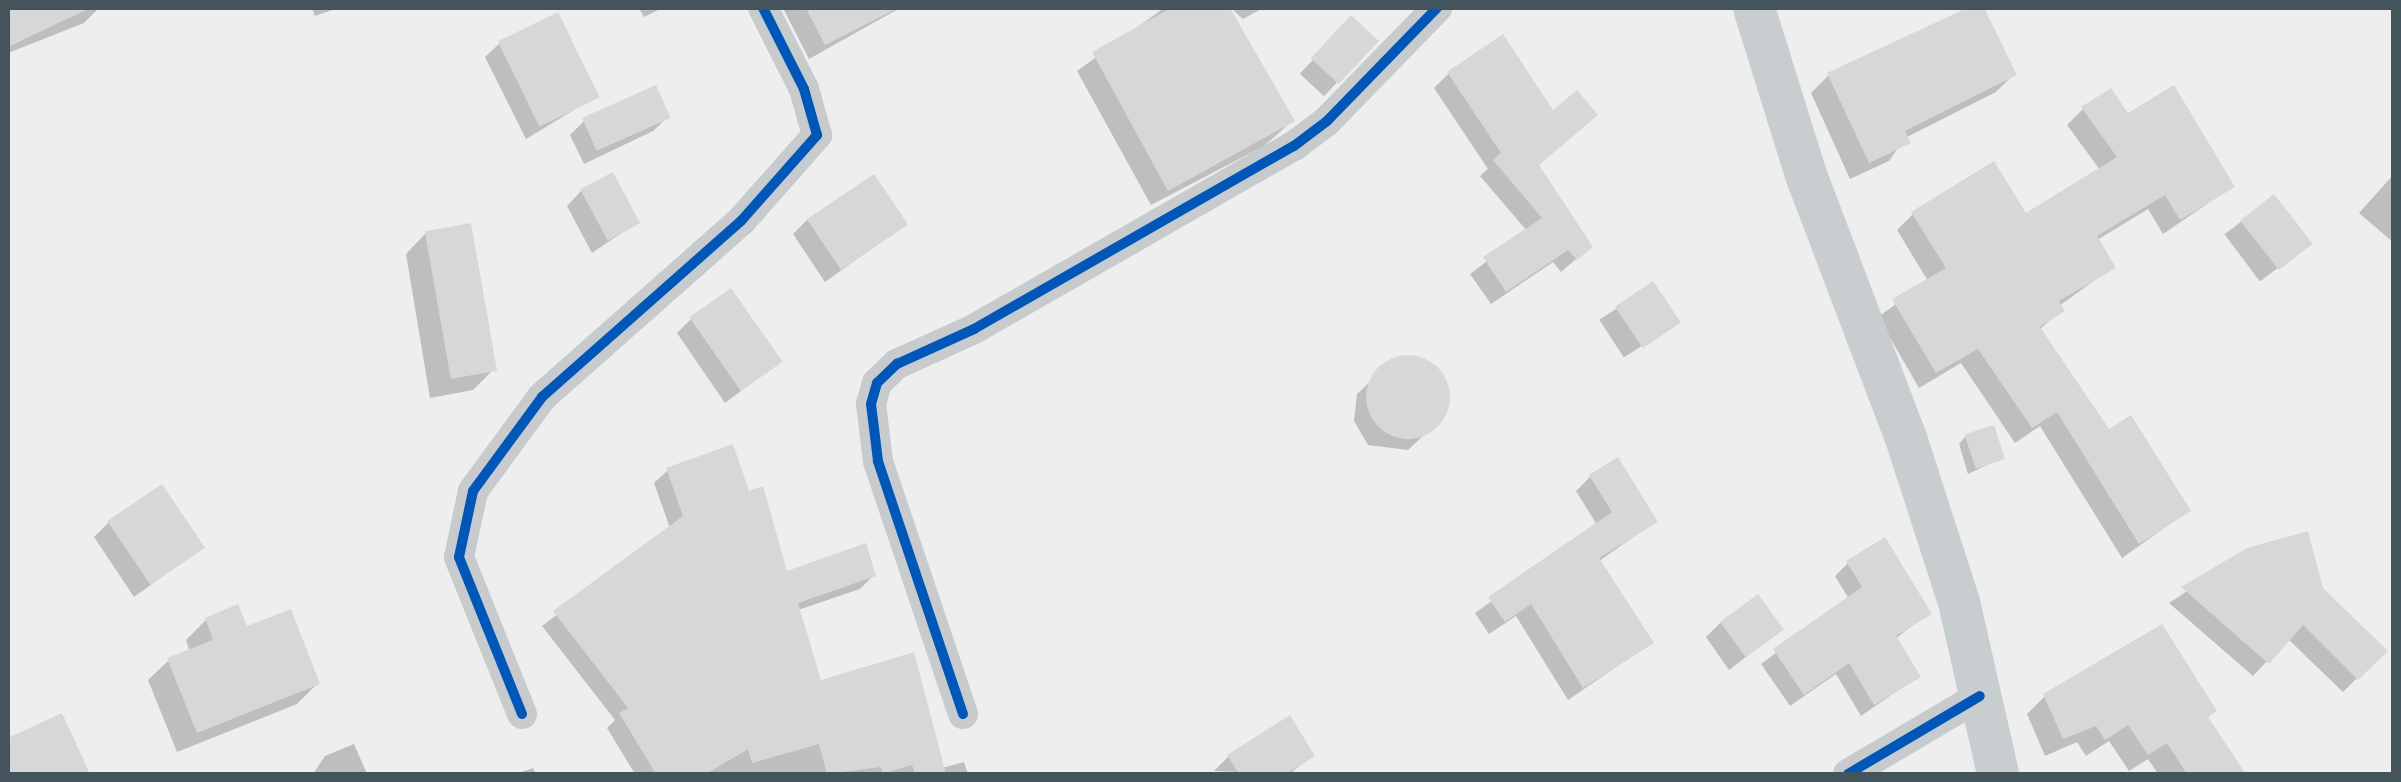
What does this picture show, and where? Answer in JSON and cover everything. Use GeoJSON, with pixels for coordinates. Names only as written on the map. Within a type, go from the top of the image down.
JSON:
{"type":"FeatureCollection","features":[{"type":"Feature","properties":{"kind":"main road"},"geometry":{"type":"LineString","coordinates":[[1754,8],[1806,175],[1917,472],[1959,602],[1998,774]]}},
{"type":"Feature","properties":{"kind":"street"},"geometry":{"type":"LineString","coordinates":[[522,714],[459,556],[473,491],[542,397],[741,221],[806,154],[817,135],[813,112],[763,8]]}},
{"type":"Feature","properties":{"kind":"street"},"geometry":{"type":"LineString","coordinates":[[963,714],[878,461],[870,404],[877,383],[897,364],[974,329],[1294,146],[1327,122],[1437,8]]}},
{"type":"Feature","properties":{"kind":"street"},"geometry":{"type":"LineString","coordinates":[[1848,774],[1980,696]]}},
{"type":"Feature","properties":{"kind":"building"},"geometry":{"type":"Polygon","coordinates":[[[8,8],[90,8],[8,47],[8,8]]]}},
{"type":"Feature","properties":{"kind":"building"},"geometry":{"type":"Polygon","coordinates":[[[806,8],[898,8],[825,45],[806,8]]]}},
{"type":"Feature","properties":{"kind":"building"},"geometry":{"type":"Polygon","coordinates":[[[1171,8],[1230,8],[1295,121],[1168,191],[1092,52],[1171,8]]]}},
{"type":"Feature","properties":{"kind":"building"},"geometry":{"type":"Polygon","coordinates":[[[1967,8],[1984,8],[2017,75],[1905,131],[1911,143],[1869,163],[1827,73],[1967,8]]]}},
{"type":"Feature","properties":{"kind":"building"},"geometry":{"type":"Polygon","coordinates":[[[558,12],[600,97],[539,127],[498,41],[558,12]]]}},
{"type":"Feature","properties":{"kind":"building"},"geometry":{"type":"Polygon","coordinates":[[[1351,15],[1379,41],[1339,84],[1311,58],[1351,15]]]}},
{"type":"Feature","properties":{"kind":"building"},"geometry":{"type":"Polygon","coordinates":[[[1503,34],[1553,110],[1577,90],[1598,115],[1539,165],[1593,247],[1577,260],[1568,250],[1506,292],[1483,257],[1542,218],[1493,160],[1501,153],[1447,72],[1503,34]]]}},
{"type":"Feature","properties":{"kind":"building"},"geometry":{"type":"Polygon","coordinates":[[[656,85],[671,118],[597,151],[582,118],[656,85]]]}},
{"type":"Feature","properties":{"kind":"building"},"geometry":{"type":"Polygon","coordinates":[[[2174,85],[2235,187],[2180,220],[2165,195],[2097,236],[2116,268],[2059,301],[2065,311],[2040,327],[2109,429],[2131,415],[2191,511],[2139,544],[2057,412],[2032,428],[1978,349],[1936,373],[1892,299],[1946,268],[1911,212],[1994,161],[2026,213],[2117,157],[2081,107],[2111,88],[2128,113],[2174,85]]]}},
{"type":"Feature","properties":{"kind":"building"},"geometry":{"type":"Polygon","coordinates":[[[613,172],[640,223],[608,241],[580,189],[613,172]]]}},
{"type":"Feature","properties":{"kind":"building"},"geometry":{"type":"Polygon","coordinates":[[[874,174],[908,225],[841,270],[807,219],[874,174]]]}},
{"type":"Feature","properties":{"kind":"building"},"geometry":{"type":"Polygon","coordinates":[[[2274,194],[2313,244],[2279,270],[2240,220],[2274,194]]]}},
{"type":"Feature","properties":{"kind":"building"},"geometry":{"type":"Polygon","coordinates":[[[471,223],[497,371],[451,379],[425,231],[471,223]]]}},
{"type":"Feature","properties":{"kind":"building"},"geometry":{"type":"Polygon","coordinates":[[[1653,281],[1681,322],[1643,348],[1615,307],[1653,281]]]}},
{"type":"Feature","properties":{"kind":"building"},"geometry":{"type":"Polygon","coordinates":[[[731,288],[783,362],[741,391],[689,317],[731,288]]]}},
{"type":"Feature","properties":{"kind":"building"},"geometry":{"type":"Polygon","coordinates":[[[1408,355],[1424,358],[1438,367],[1447,381],[1447,413],[1438,427],[1424,436],[1408,439],[1392,436],[1378,427],[1369,413],[1366,397],[1369,381],[1378,367],[1392,358],[1408,355]]]}},
{"type":"Feature","properties":{"kind":"building"},"geometry":{"type":"Polygon","coordinates":[[[1994,425],[2005,459],[1976,469],[1965,435],[1994,425]]]}},
{"type":"Feature","properties":{"kind":"building"},"geometry":{"type":"Polygon","coordinates":[[[733,444],[749,491],[763,486],[787,571],[866,543],[876,576],[798,603],[821,680],[914,652],[946,774],[915,774],[912,765],[883,774],[881,767],[827,774],[819,744],[752,763],[748,749],[706,774],[656,774],[619,713],[628,708],[553,611],[683,516],[666,468],[733,444]]]}},
{"type":"Feature","properties":{"kind":"building"},"geometry":{"type":"Polygon","coordinates":[[[1618,457],[1658,522],[1599,558],[1654,643],[1583,688],[1531,604],[1505,622],[1488,597],[1612,512],[1589,475],[1618,457]]]}},
{"type":"Feature","properties":{"kind":"building"},"geometry":{"type":"Polygon","coordinates":[[[162,484],[205,548],[150,585],[107,521],[162,484]]]}},
{"type":"Feature","properties":{"kind":"building"},"geometry":{"type":"Polygon","coordinates":[[[2308,531],[2323,588],[2388,651],[2358,680],[2303,625],[2269,664],[2181,587],[2247,548],[2308,531]]]}},
{"type":"Feature","properties":{"kind":"building"},"geometry":{"type":"Polygon","coordinates":[[[1885,537],[1932,614],[1896,636],[1921,677],[1874,705],[1849,663],[1804,695],[1773,649],[1862,587],[1846,561],[1885,537]]]}},
{"type":"Feature","properties":{"kind":"building"},"geometry":{"type":"Polygon","coordinates":[[[1758,594],[1784,630],[1746,657],[1720,622],[1758,594]]]}},
{"type":"Feature","properties":{"kind":"building"},"geometry":{"type":"Polygon","coordinates":[[[238,604],[247,626],[291,609],[320,684],[197,733],[167,658],[213,640],[205,618],[238,604]]]}},
{"type":"Feature","properties":{"kind":"building"},"geometry":{"type":"Polygon","coordinates":[[[2162,624],[2217,711],[2208,717],[2246,774],[2187,774],[2167,743],[2148,755],[2128,725],[2105,740],[2096,726],[2063,739],[2043,694],[2162,624]]]}},
{"type":"Feature","properties":{"kind":"building"},"geometry":{"type":"Polygon","coordinates":[[[62,713],[90,774],[8,774],[8,738],[62,713]]]}},
{"type":"Feature","properties":{"kind":"building"},"geometry":{"type":"Polygon","coordinates":[[[1290,715],[1315,756],[1286,774],[1239,774],[1227,755],[1290,715]]]}},
{"type":"Feature","properties":{"kind":"cycle path"},"geometry":{"type":"LineString","coordinates":[[522,714],[459,557],[473,491],[542,397],[741,221],[817,135],[804,89],[763,8]]}},
{"type":"Feature","properties":{"kind":"cycle path"},"geometry":{"type":"LineString","coordinates":[[963,714],[878,461],[871,404],[877,383],[897,364],[974,329],[1294,146],[1327,121],[1437,8]]}},
{"type":"Feature","properties":{"kind":"cycle path"},"geometry":{"type":"LineString","coordinates":[[1848,774],[1980,696]]}}]}
